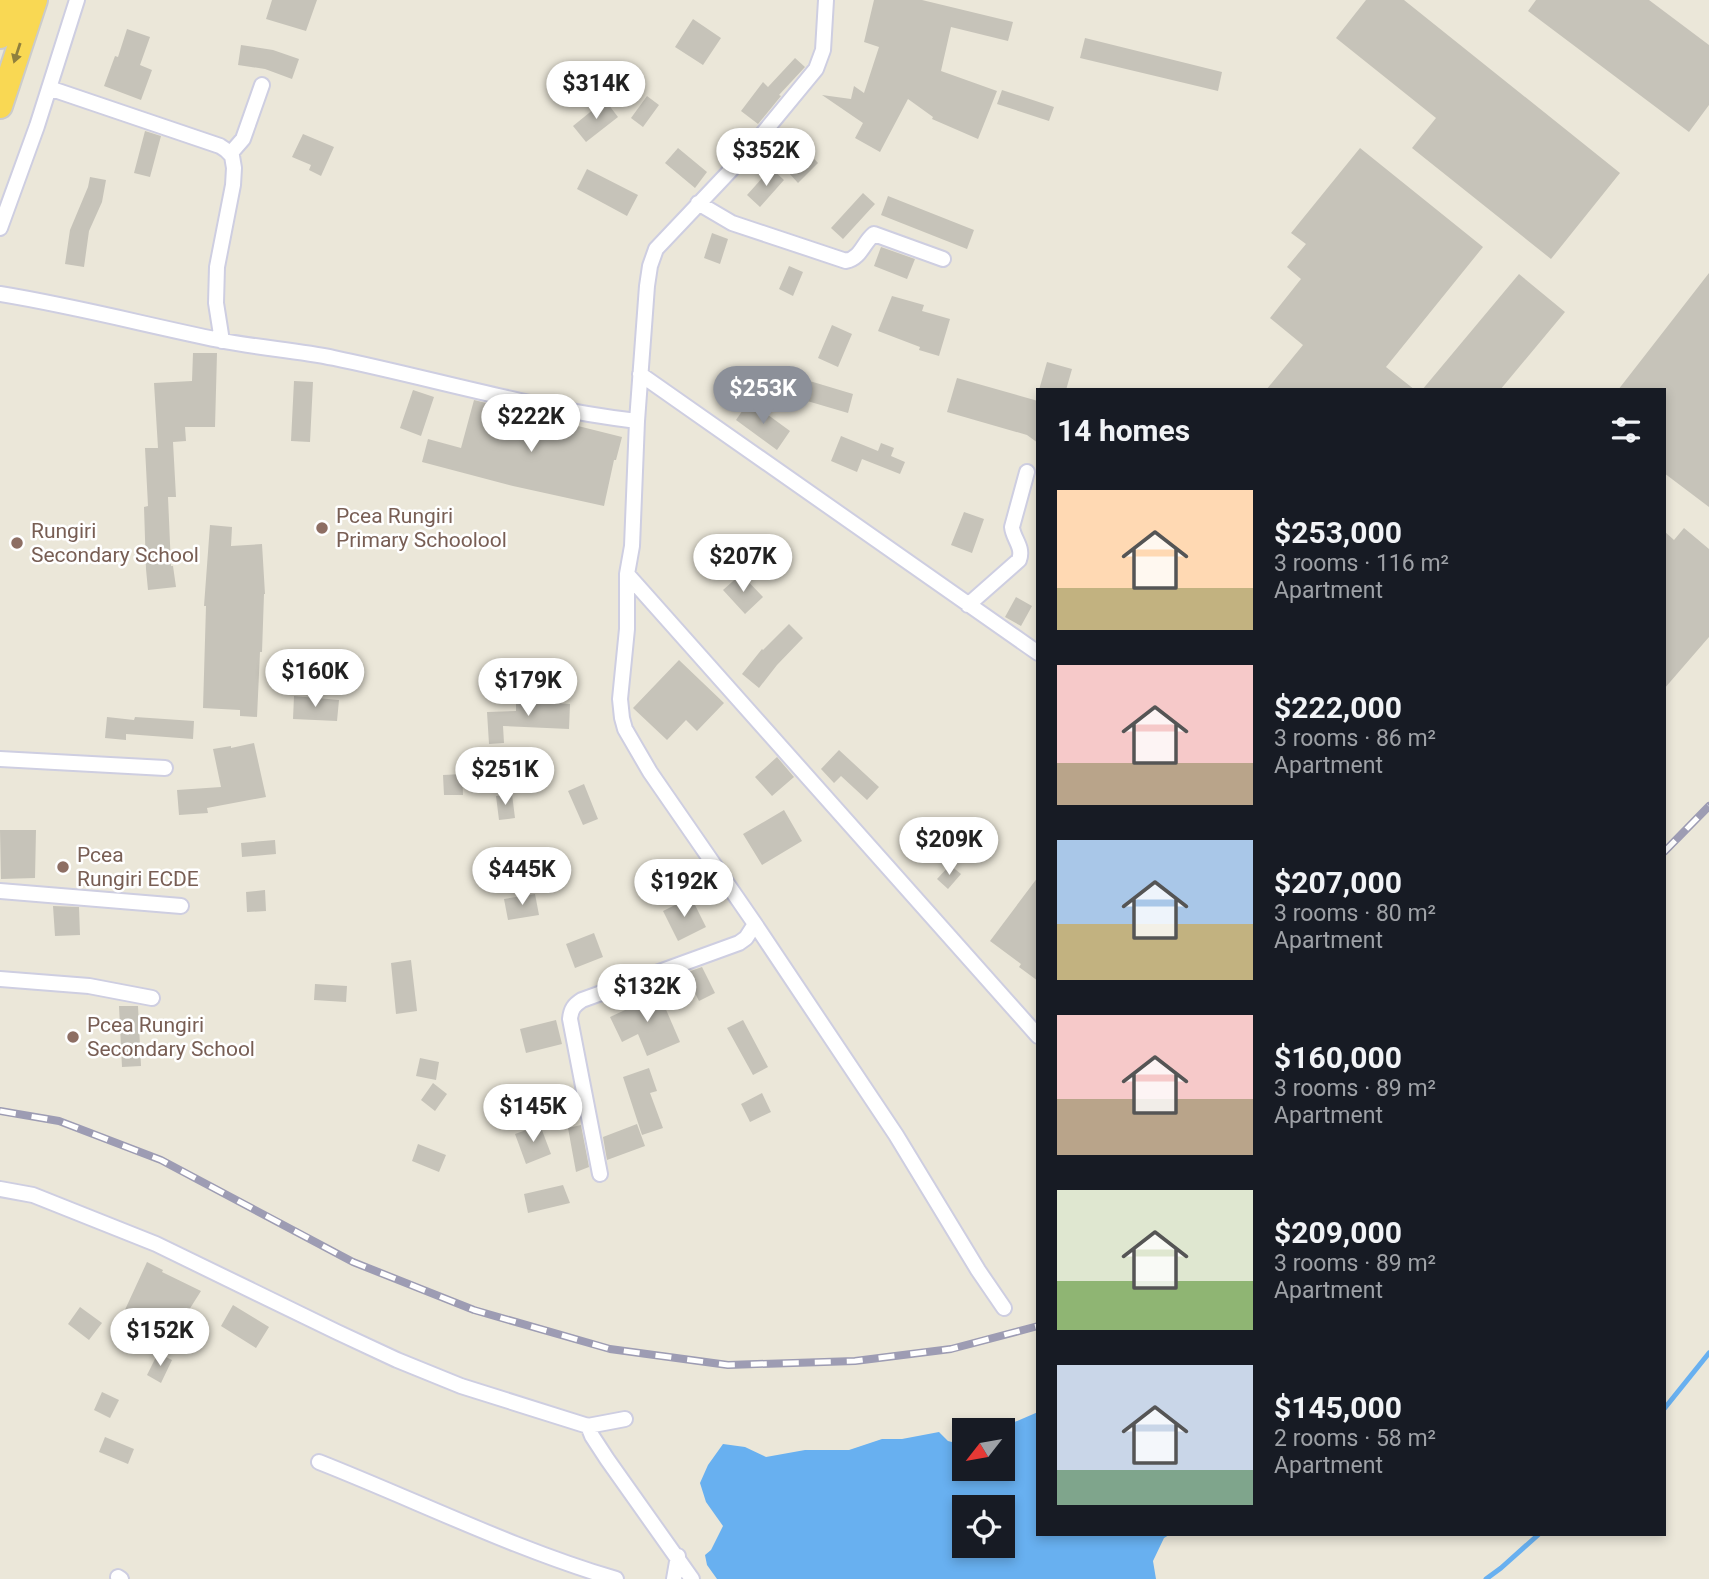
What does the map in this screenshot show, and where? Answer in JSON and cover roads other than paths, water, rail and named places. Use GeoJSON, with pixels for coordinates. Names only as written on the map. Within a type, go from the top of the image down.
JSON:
{"type":"FeatureCollection","features":[{"type":"Feature","properties":{"kind":"highway"},"geometry":{"type":"LineString","coordinates":[[0,36],[12,0]]}},
{"type":"Feature","properties":{"kind":"highway"},"geometry":{"type":"LineString","coordinates":[[0,106],[35,0]]}},
{"type":"Feature","properties":{"kind":"street"},"geometry":{"type":"LineString","coordinates":[[0,228],[37,127],[77,0]]}},
{"type":"Feature","properties":{"kind":"street"},"geometry":{"type":"LineString","coordinates":[[826,0],[823,50],[816,69],[746,154],[656,249],[653,258],[647,286],[640,374],[632,546],[627,574],[627,629],[620,699],[622,718],[625,729],[650,772],[896,1135],[1004,1308]]}},
{"type":"Feature","properties":{"kind":"street"},"geometry":{"type":"LineString","coordinates":[[230,154],[243,139],[262,85]]}},
{"type":"Feature","properties":{"kind":"street"},"geometry":{"type":"LineString","coordinates":[[49,88],[220,146],[230,154],[234,168],[233,185],[217,267],[216,303],[222,341]]}},
{"type":"Feature","properties":{"kind":"street"},"geometry":{"type":"LineString","coordinates":[[698,203],[732,223],[846,261],[855,258],[874,234],[943,259]]}},
{"type":"Feature","properties":{"kind":"street"},"geometry":{"type":"LineString","coordinates":[[0,294],[222,341],[331,357],[522,401],[637,421]]}},
{"type":"Feature","properties":{"kind":"street"},"geometry":{"type":"LineString","coordinates":[[640,374],[1036,652]]}},
{"type":"Feature","properties":{"kind":"street"},"geometry":{"type":"LineString","coordinates":[[968,605],[1019,560],[1021,549],[1012,527],[1027,472]]}},
{"type":"Feature","properties":{"kind":"street"},"geometry":{"type":"LineString","coordinates":[[627,574],[1036,1034]]}},
{"type":"Feature","properties":{"kind":"street"},"geometry":{"type":"LineString","coordinates":[[0,758],[165,768]]}},
{"type":"Feature","properties":{"kind":"street"},"geometry":{"type":"LineString","coordinates":[[0,891],[181,906]]}},
{"type":"Feature","properties":{"kind":"street"},"geometry":{"type":"LineString","coordinates":[[600,1174],[570,1010],[582,1000],[739,943],[746,938],[755,924]]}},
{"type":"Feature","properties":{"kind":"street"},"geometry":{"type":"LineString","coordinates":[[0,979],[89,986],[152,998]]}},
{"type":"Feature","properties":{"kind":"street"},"geometry":{"type":"LineString","coordinates":[[0,1189],[33,1195],[156,1244],[397,1360],[461,1386],[588,1426],[625,1419]]}},
{"type":"Feature","properties":{"kind":"street"},"geometry":{"type":"LineString","coordinates":[[588,1426],[607,1460],[692,1579]]}},
{"type":"Feature","properties":{"kind":"street"},"geometry":{"type":"LineString","coordinates":[[319,1462],[502,1539],[616,1579]]}},
{"type":"Feature","properties":{"kind":"street"},"geometry":{"type":"LineString","coordinates":[[674,1579],[678,1556]]}},
{"type":"Feature","properties":{"kind":"water"},"geometry":{"type":"Polygon","coordinates":[[[1036,1413],[1036,1536],[1167,1536],[1153,1561],[1156,1579],[717,1579],[707,1565],[705,1555],[711,1550],[723,1526],[706,1502],[700,1483],[708,1465],[723,1444],[745,1447],[766,1457],[805,1450],[849,1450],[882,1439],[902,1439],[939,1432],[952,1442],[952,1481],[1015,1481],[1015,1422],[1036,1413]]]}},
{"type":"Feature","properties":{"kind":"waterway"},"geometry":{"type":"LineString","coordinates":[[1666,1407],[1709,1353]]}},
{"type":"Feature","properties":{"kind":"waterway"},"geometry":{"type":"LineString","coordinates":[[1486,1579],[1537,1536]]}},
{"type":"Feature","properties":{"kind":"railway"},"geometry":{"type":"LineString","coordinates":[[1666,850],[1709,806]]}},
{"type":"Feature","properties":{"kind":"railway"},"geometry":{"type":"LineString","coordinates":[[0,1111],[59,1121],[161,1160],[353,1262],[474,1310],[610,1349],[728,1365],[855,1361],[951,1349],[1036,1327]]}},
{"type":"Feature","properties":{"kind":"place","name":"Pcea Rungiri Primary Schoolool"},"geometry":{"type":"Point","coordinates":[322,528]}},
{"type":"Feature","properties":{"kind":"place","name":"Rungiri Secondary School"},"geometry":{"type":"Point","coordinates":[17,543]}},
{"type":"Feature","properties":{"kind":"place","name":"Pcea Rungiri ECDE"},"geometry":{"type":"Point","coordinates":[63,867]}},
{"type":"Feature","properties":{"kind":"place","name":"Pcea Rungiri Secondary School"},"geometry":{"type":"Point","coordinates":[73,1037]}}]}
